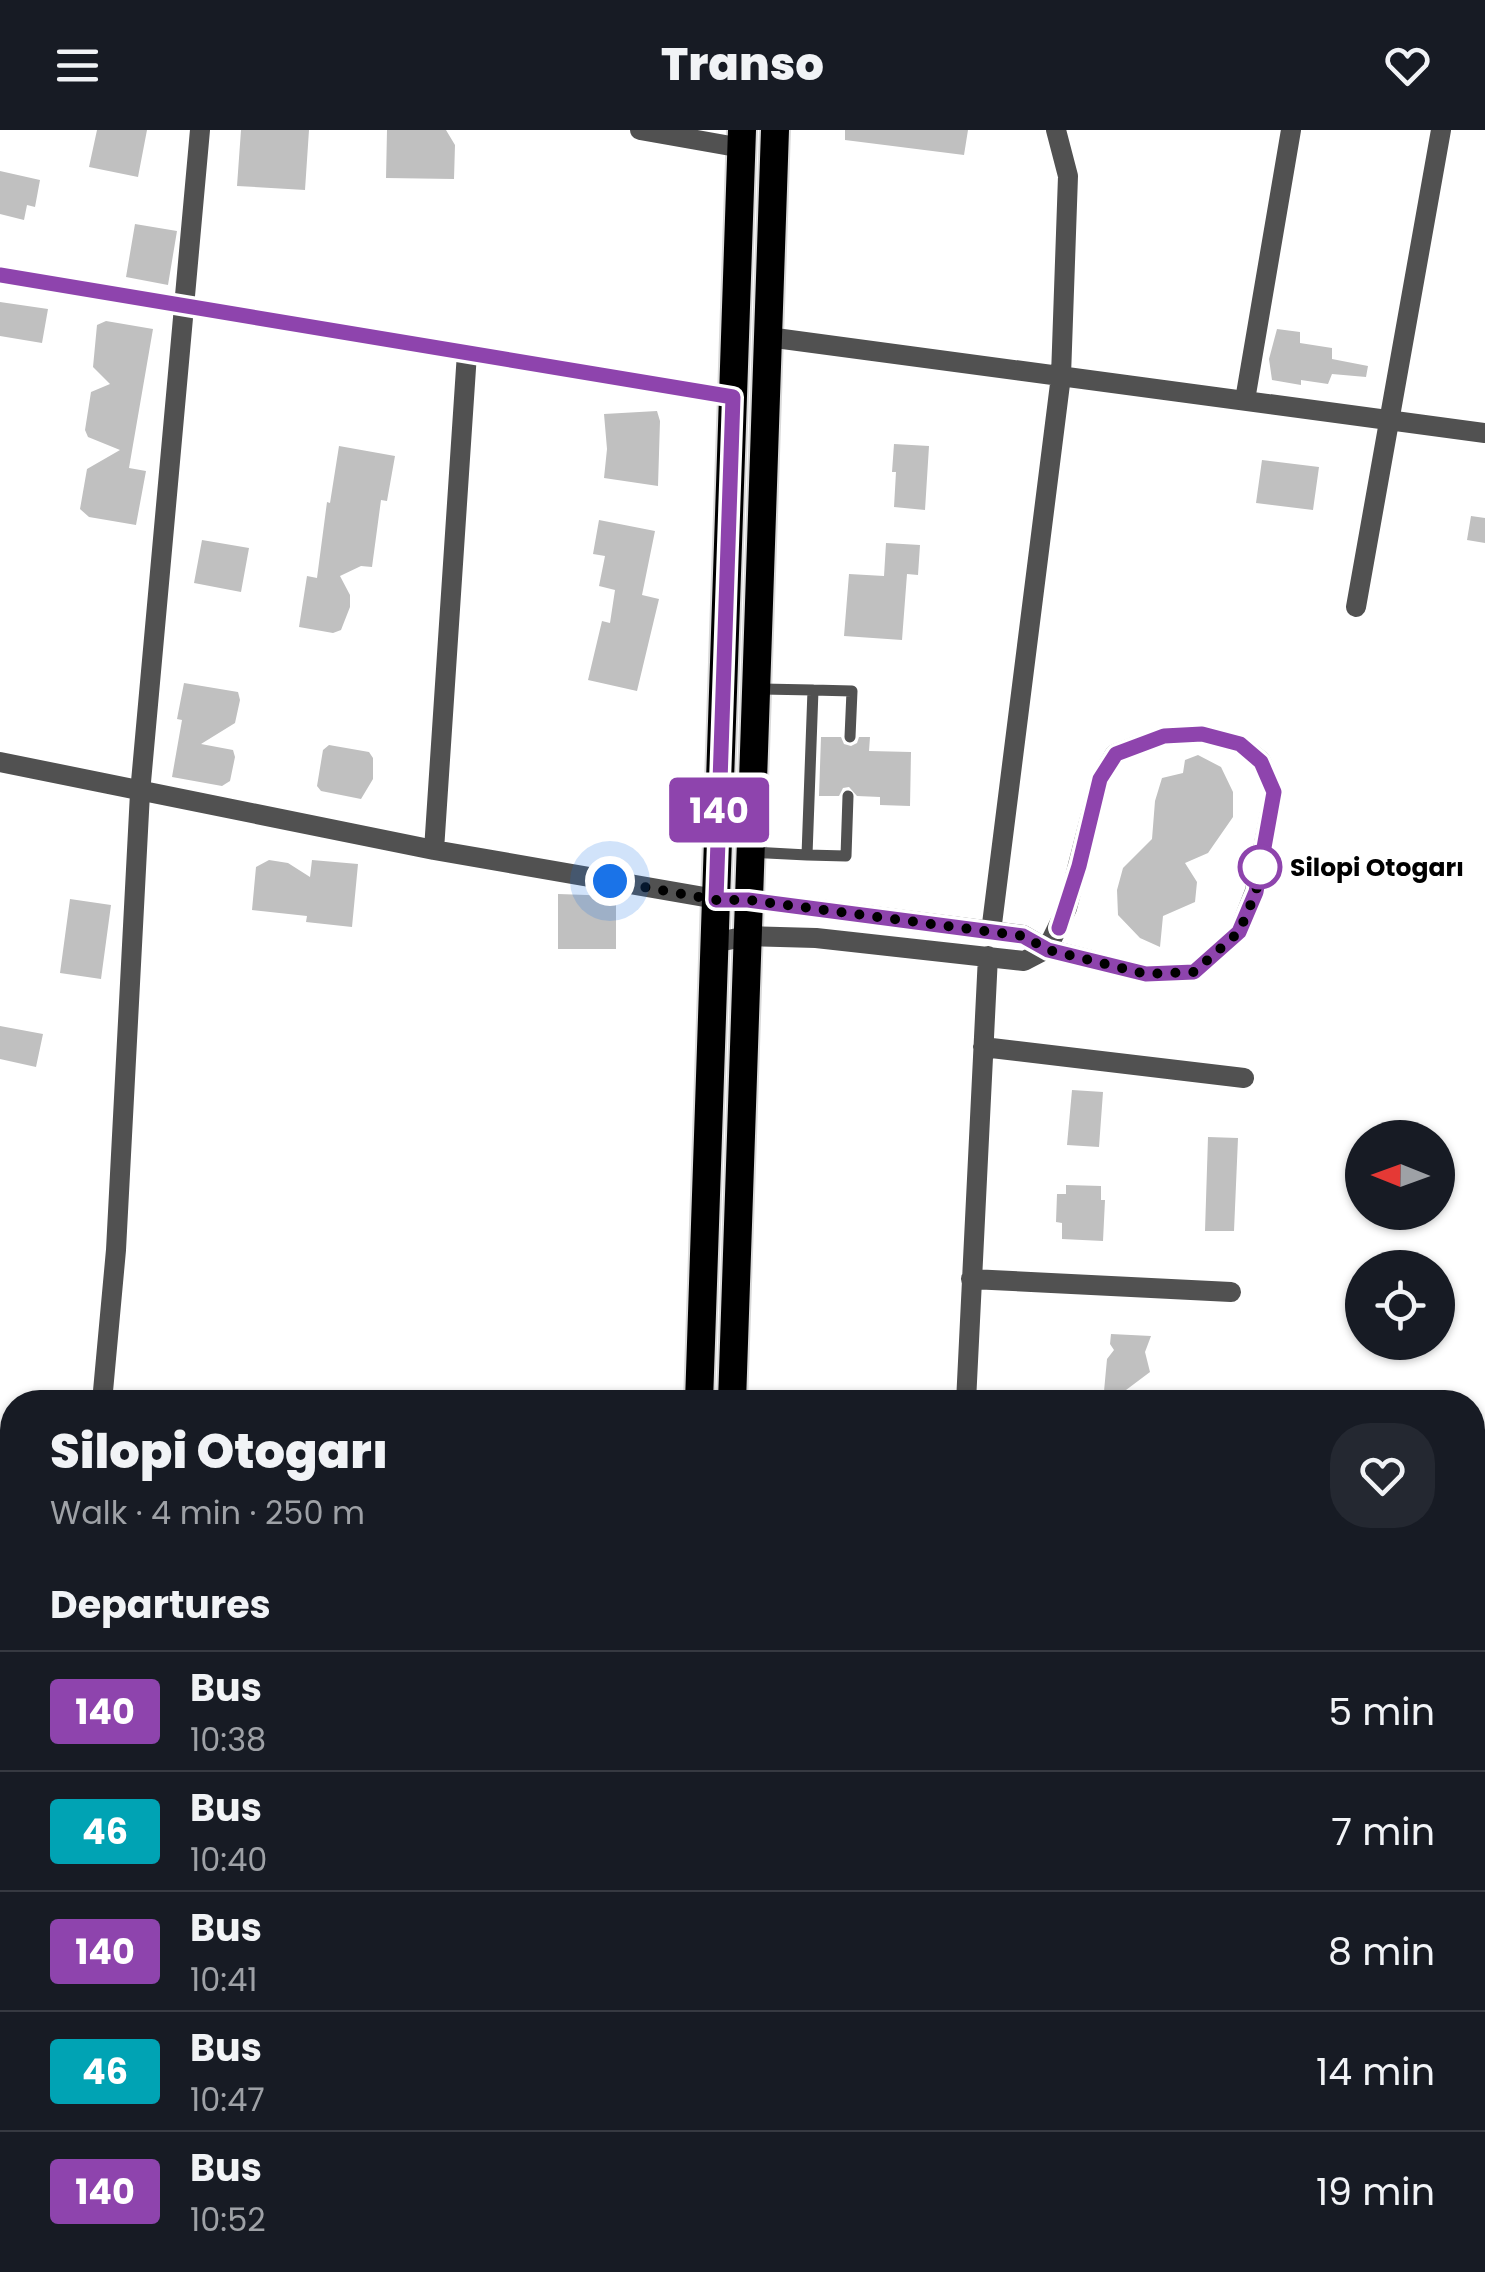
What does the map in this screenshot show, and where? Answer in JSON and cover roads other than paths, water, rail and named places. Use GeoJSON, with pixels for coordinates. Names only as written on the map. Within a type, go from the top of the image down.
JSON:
{"type":"FeatureCollection","features":[{"type":"Feature","properties":{"kind":"highway"},"geometry":{"type":"LineString","coordinates":[[732,1390],[775,130]]}},
{"type":"Feature","properties":{"kind":"highway"},"geometry":{"type":"LineString","coordinates":[[699,1390],[742,139]]}},
{"type":"Feature","properties":{"kind":"street"},"geometry":{"type":"LineString","coordinates":[[103,1390],[118,1230],[140,793],[200,130]]}},
{"type":"Feature","properties":{"kind":"street"},"geometry":{"type":"LineString","coordinates":[[640,130],[742,139]]}},
{"type":"Feature","properties":{"kind":"street"},"geometry":{"type":"LineString","coordinates":[[990,932],[1061,376],[1068,176],[1056,130]]}},
{"type":"Feature","properties":{"kind":"street"},"geometry":{"type":"LineString","coordinates":[[1244,400],[1291,130]]}},
{"type":"Feature","properties":{"kind":"street"},"geometry":{"type":"LineString","coordinates":[[1356,607],[1441,130]]}},
{"type":"Feature","properties":{"kind":"street"},"geometry":{"type":"LineString","coordinates":[[0,275],[733,397]]}},
{"type":"Feature","properties":{"kind":"street"},"geometry":{"type":"LineString","coordinates":[[768,338],[1485,433]]}},
{"type":"Feature","properties":{"kind":"street"},"geometry":{"type":"LineString","coordinates":[[434,850],[467,353]]}},
{"type":"Feature","properties":{"kind":"street"},"geometry":{"type":"LineString","coordinates":[[0,762],[434,850],[716,900],[748,900],[1023,936],[1048,950],[1146,974],[1194,972],[1239,932],[1256,892],[1274,792],[1261,762],[1240,744],[1202,734],[1164,736],[1116,754],[1100,779],[1067,908],[1048,950],[1024,962],[816,938],[747,936],[714,942]]}},
{"type":"Feature","properties":{"kind":"street"},"geometry":{"type":"LineString","coordinates":[[966,1390],[988,956]]}},
{"type":"Feature","properties":{"kind":"street"},"geometry":{"type":"LineString","coordinates":[[983,1047],[1244,1078]]}},
{"type":"Feature","properties":{"kind":"street"},"geometry":{"type":"LineString","coordinates":[[971,1278],[1231,1292]]}},
{"type":"Feature","properties":{"kind":"lane"},"geometry":{"type":"LineString","coordinates":[[755,688],[852,691],[850,736]]}},
{"type":"Feature","properties":{"kind":"lane"},"geometry":{"type":"LineString","coordinates":[[807,854],[813,690]]}},
{"type":"Feature","properties":{"kind":"lane"},"geometry":{"type":"LineString","coordinates":[[750,852],[846,856],[848,796]]}},
{"type":"Feature","properties":{"kind":"place","name":"Silopi Otogarı"},"geometry":{"type":"Point","coordinates":[1260,867]}}]}
